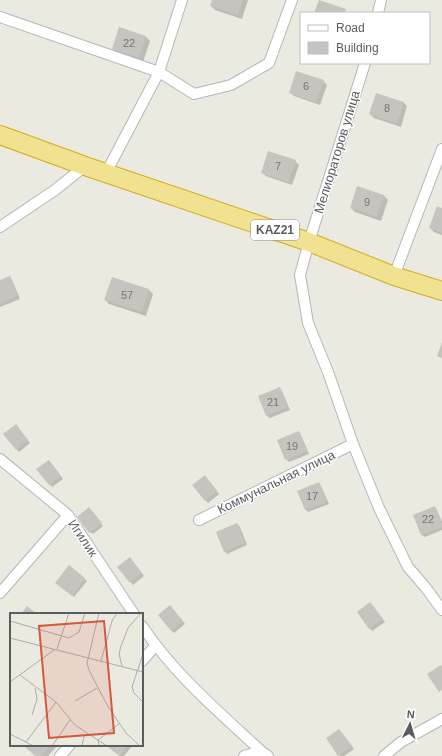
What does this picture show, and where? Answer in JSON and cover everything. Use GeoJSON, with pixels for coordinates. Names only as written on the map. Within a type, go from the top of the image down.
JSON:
{"type":"FeatureCollection","features":[{"type":"Feature","properties":{"kind":"highway","name":"KAZ21"},"geometry":{"type":"LineString","coordinates":[[0,135],[85,166],[309,242],[394,276],[442,291]]}},
{"type":"Feature","properties":{"kind":"street"},"geometry":{"type":"LineString","coordinates":[[106,173],[159,72],[182,0]]}},
{"type":"Feature","properties":{"kind":"street"},"geometry":{"type":"LineString","coordinates":[[0,16],[159,72],[194,94],[231,85],[269,63],[292,0]]}},
{"type":"Feature","properties":{"kind":"street"},"geometry":{"type":"LineString","coordinates":[[378,12],[381,0]]}},
{"type":"Feature","properties":{"kind":"street","name":"Мелиораторов улица"},"geometry":{"type":"LineString","coordinates":[[309,242],[365,64]]}},
{"type":"Feature","properties":{"kind":"street"},"geometry":{"type":"LineString","coordinates":[[394,276],[442,149]]}},
{"type":"Feature","properties":{"kind":"street"},"geometry":{"type":"LineString","coordinates":[[0,227],[55,190],[85,166]]}},
{"type":"Feature","properties":{"kind":"street"},"geometry":{"type":"LineString","coordinates":[[309,242],[300,275],[308,324],[328,372],[353,444],[379,508],[408,567],[442,610]]}},
{"type":"Feature","properties":{"kind":"street","name":"Коммунальная улица"},"geometry":{"type":"LineString","coordinates":[[198,520],[353,444]]}},
{"type":"Feature","properties":{"kind":"street","name":"Игилик"},"geometry":{"type":"LineString","coordinates":[[0,459],[68,515],[133,613]]}},
{"type":"Feature","properties":{"kind":"street"},"geometry":{"type":"LineString","coordinates":[[0,593],[68,515]]}},
{"type":"Feature","properties":{"kind":"street"},"geometry":{"type":"LineString","coordinates":[[143,628],[155,646],[185,681],[264,754]]}},
{"type":"Feature","properties":{"kind":"street"},"geometry":{"type":"LineString","coordinates":[[143,660],[155,646]]}},
{"type":"Feature","properties":{"kind":"street"},"geometry":{"type":"LineString","coordinates":[[384,756],[401,742],[442,719]]}},
{"type":"Feature","properties":{"kind":"street"},"geometry":{"type":"LineString","coordinates":[[60,756],[69,746]]}},
{"type":"Feature","properties":{"kind":"street"},"geometry":{"type":"LineString","coordinates":[[244,756],[264,754]]}},
{"type":"Feature","properties":{"kind":"building"},"geometry":{"type":"Polygon","coordinates":[[[212,0],[243,0],[238,15],[210,6],[212,0]]]}},
{"type":"Feature","properties":{"kind":"building"},"geometry":{"type":"Polygon","coordinates":[[[319,0],[346,9],[345,12],[314,12],[319,0]]]}},
{"type":"Feature","properties":{"kind":"building"},"geometry":{"type":"Polygon","coordinates":[[[119,27],[146,36],[139,58],[112,49],[119,27]]]}},
{"type":"Feature","properties":{"kind":"building"},"geometry":{"type":"Polygon","coordinates":[[[296,71],[324,80],[316,102],[289,93],[296,71]]]}},
{"type":"Feature","properties":{"kind":"building"},"geometry":{"type":"Polygon","coordinates":[[[376,93],[404,102],[397,124],[369,114],[376,93]]]}},
{"type":"Feature","properties":{"kind":"building"},"geometry":{"type":"Polygon","coordinates":[[[268,151],[296,160],[288,182],[261,173],[268,151]]]}},
{"type":"Feature","properties":{"kind":"building"},"geometry":{"type":"Polygon","coordinates":[[[357,186],[384,195],[377,217],[350,208],[357,186]]]}},
{"type":"Feature","properties":{"kind":"building"},"geometry":{"type":"Polygon","coordinates":[[[437,206],[442,208],[442,233],[429,228],[437,206]]]}},
{"type":"Feature","properties":{"kind":"building"},"geometry":{"type":"Polygon","coordinates":[[[10,276],[18,296],[0,304],[0,280],[10,276]]]}},
{"type":"Feature","properties":{"kind":"building"},"geometry":{"type":"Polygon","coordinates":[[[112,277],[149,289],[142,312],[104,300],[112,277]]]}},
{"type":"Feature","properties":{"kind":"building"},"geometry":{"type":"Polygon","coordinates":[[[442,342],[442,358],[437,356],[442,342]]]}},
{"type":"Feature","properties":{"kind":"building"},"geometry":{"type":"Polygon","coordinates":[[[280,387],[288,407],[266,416],[258,396],[280,387]]]}},
{"type":"Feature","properties":{"kind":"building"},"geometry":{"type":"Polygon","coordinates":[[[16,424],[28,440],[16,450],[3,434],[16,424]]]}},
{"type":"Feature","properties":{"kind":"building"},"geometry":{"type":"Polygon","coordinates":[[[299,431],[307,451],[285,460],[277,440],[299,431]]]}},
{"type":"Feature","properties":{"kind":"building"},"geometry":{"type":"Polygon","coordinates":[[[49,460],[61,476],[49,485],[36,469],[49,460]]]}},
{"type":"Feature","properties":{"kind":"building"},"geometry":{"type":"Polygon","coordinates":[[[205,475],[217,491],[205,501],[192,485],[205,475]]]}},
{"type":"Feature","properties":{"kind":"building"},"geometry":{"type":"Polygon","coordinates":[[[319,482],[327,502],[305,510],[297,491],[319,482]]]}},
{"type":"Feature","properties":{"kind":"building"},"geometry":{"type":"Polygon","coordinates":[[[435,506],[442,527],[421,535],[413,515],[435,506]]]}},
{"type":"Feature","properties":{"kind":"building"},"geometry":{"type":"Polygon","coordinates":[[[89,507],[102,523],[89,533],[77,517],[89,507]]]}},
{"type":"Feature","properties":{"kind":"building"},"geometry":{"type":"Polygon","coordinates":[[[237,523],[245,543],[224,552],[216,532],[237,523]]]}},
{"type":"Feature","properties":{"kind":"building"},"geometry":{"type":"Polygon","coordinates":[[[130,557],[142,573],[130,583],[117,567],[130,557]]]}},
{"type":"Feature","properties":{"kind":"building"},"geometry":{"type":"Polygon","coordinates":[[[69,565],[85,578],[72,596],[55,583],[69,565]]]}},
{"type":"Feature","properties":{"kind":"building"},"geometry":{"type":"Polygon","coordinates":[[[370,602],[383,619],[369,629],[357,612],[370,602]]]}},
{"type":"Feature","properties":{"kind":"building"},"geometry":{"type":"Polygon","coordinates":[[[170,605],[183,621],[171,631],[158,615],[170,605]]]}},
{"type":"Feature","properties":{"kind":"building"},"geometry":{"type":"Polygon","coordinates":[[[27,606],[36,613],[22,613],[27,606]]]}},
{"type":"Feature","properties":{"kind":"building"},"geometry":{"type":"Polygon","coordinates":[[[441,665],[442,690],[439,692],[427,674],[441,665]]]}},
{"type":"Feature","properties":{"kind":"building"},"geometry":{"type":"Polygon","coordinates":[[[339,729],[352,746],[338,756],[326,738],[339,729]]]}},
{"type":"Feature","properties":{"kind":"building"},"geometry":{"type":"Polygon","coordinates":[[[24,746],[50,746],[41,756],[35,756],[24,746]]]}},
{"type":"Feature","properties":{"kind":"building"},"geometry":{"type":"Polygon","coordinates":[[[106,746],[127,746],[120,756],[106,746]]]}}]}
